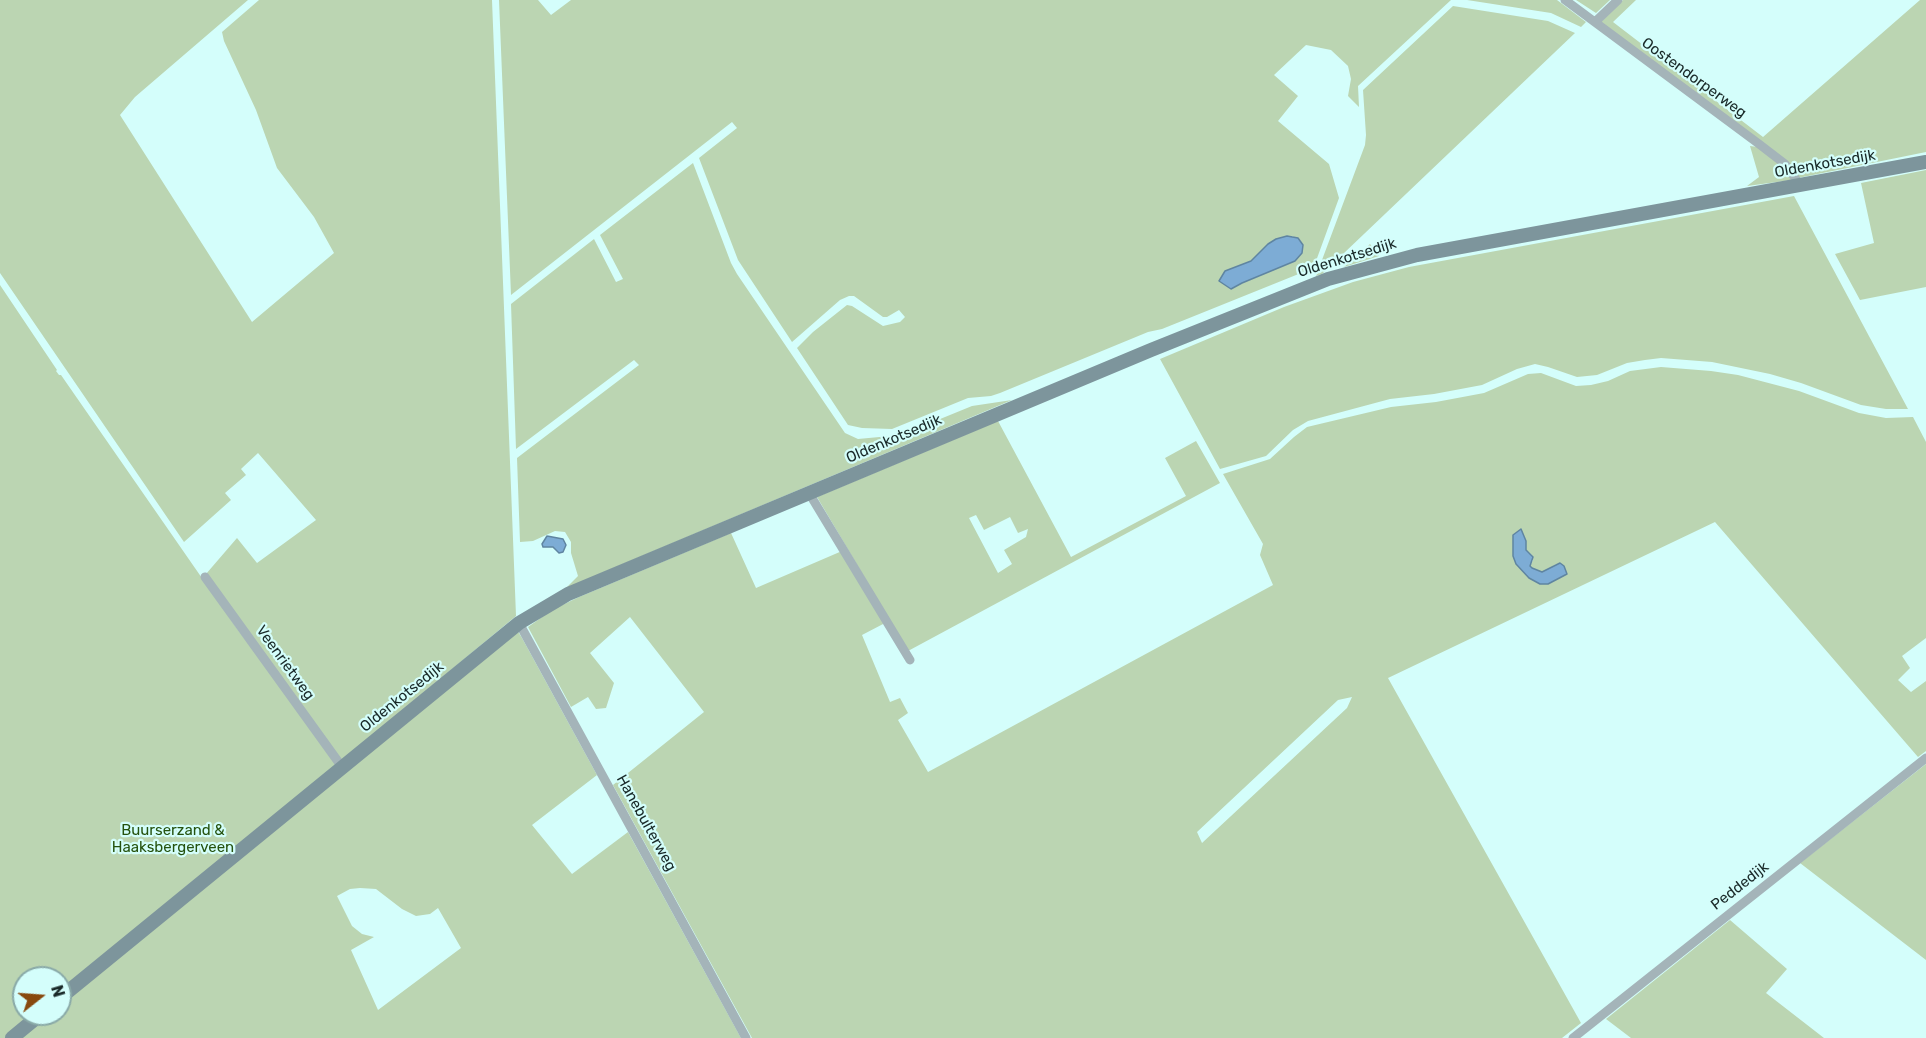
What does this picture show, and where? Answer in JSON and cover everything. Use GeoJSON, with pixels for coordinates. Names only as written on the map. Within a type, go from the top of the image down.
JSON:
{"type":"FeatureCollection","features":[{"type":"Feature","properties":{"kind":"street","name":"Oostendorperweg"},"geometry":{"type":"LineString","coordinates":[[1565,0],[1776,158],[1791,172],[1800,185]]}},
{"type":"Feature","properties":{"kind":"street"},"geometry":{"type":"LineString","coordinates":[[1595,22],[1618,0]]}},
{"type":"Feature","properties":{"kind":"street","name":"Oldenkotsedijk"},"geometry":{"type":"LineString","coordinates":[[72,988],[519,623],[568,594],[1151,350],[1328,279],[1417,255],[1926,162]]}},
{"type":"Feature","properties":{"kind":"street"},"geometry":{"type":"LineString","coordinates":[[809,493],[910,660]]}},
{"type":"Feature","properties":{"kind":"street","name":"Veenrietweg"},"geometry":{"type":"LineString","coordinates":[[205,576],[342,766]]}},
{"type":"Feature","properties":{"kind":"street","name":"Hanebulterweg"},"geometry":{"type":"LineString","coordinates":[[519,623],[746,1038]]}},
{"type":"Feature","properties":{"kind":"street","name":"Peddedijk"},"geometry":{"type":"LineString","coordinates":[[1573,1038],[1926,758]]}},
{"type":"Feature","properties":{"kind":"street"},"geometry":{"type":"LineString","coordinates":[[12,1038],[26,1026]]}},
{"type":"Feature","properties":{"kind":"green space"},"geometry":{"type":"Polygon","coordinates":[[[0,0],[248,0],[135,97],[120,115],[252,322],[334,253],[314,217],[277,168],[256,110],[222,32],[259,0],[492,0],[516,616],[341,761],[206,574],[237,538],[257,563],[316,520],[258,453],[241,469],[246,475],[225,493],[231,500],[184,542],[0,273],[0,0]]]}},
{"type":"Feature","properties":{"kind":"green space"},"geometry":{"type":"Polygon","coordinates":[[[499,0],[538,0],[551,15],[571,0],[1451,0],[1358,86],[1359,107],[1348,96],[1351,79],[1348,66],[1331,50],[1306,45],[1274,75],[1298,96],[1278,121],[1329,164],[1339,198],[1311,269],[1162,329],[1148,332],[1000,393],[968,398],[892,429],[848,425],[797,348],[847,305],[883,326],[900,322],[905,317],[899,310],[883,317],[854,296],[849,296],[840,300],[792,342],[738,260],[699,158],[737,128],[732,122],[511,295],[499,0]],[[1292,236],[1268,244],[1251,261],[1220,281],[1231,289],[1260,276],[1301,241],[1292,236]]]}},
{"type":"Feature","properties":{"kind":"green space"},"geometry":{"type":"Polygon","coordinates":[[[1467,0],[1557,0],[1586,22],[1581,27],[1551,13],[1467,0]]]}},
{"type":"Feature","properties":{"kind":"green space"},"geometry":{"type":"Polygon","coordinates":[[[1576,0],[1610,0],[1596,13],[1576,0]]]}},
{"type":"Feature","properties":{"kind":"green space"},"geometry":{"type":"Polygon","coordinates":[[[1623,0],[1636,0],[1613,22],[1763,137],[1920,0],[1926,0],[1926,152],[1798,178],[1601,22],[1623,0]]]}},
{"type":"Feature","properties":{"kind":"green space"},"geometry":{"type":"Polygon","coordinates":[[[1453,6],[1548,21],[1575,33],[1322,274],[1316,276],[1365,145],[1363,90],[1453,6]]]}},
{"type":"Feature","properties":{"kind":"green space"},"geometry":{"type":"Polygon","coordinates":[[[1750,146],[1758,147],[1779,163],[1792,180],[1747,186],[1759,177],[1750,146]]]}},
{"type":"Feature","properties":{"kind":"green space"},"geometry":{"type":"Polygon","coordinates":[[[693,163],[737,274],[845,433],[858,439],[901,435],[972,406],[1012,400],[566,588],[578,576],[571,553],[571,542],[565,532],[555,531],[533,541],[520,542],[517,458],[639,365],[634,360],[516,449],[511,304],[594,239],[616,282],[623,279],[600,235],[693,163]]]}},
{"type":"Feature","properties":{"kind":"green space"},"geometry":{"type":"Polygon","coordinates":[[[1926,170],[1926,287],[1860,300],[1835,254],[1874,243],[1861,183],[1926,170]]]}},
{"type":"Feature","properties":{"kind":"green space"},"geometry":{"type":"Polygon","coordinates":[[[1794,196],[1908,409],[1886,409],[1861,405],[1770,374],[1712,362],[1661,358],[1627,363],[1597,375],[1577,377],[1535,364],[1517,369],[1482,385],[1390,399],[1308,421],[1293,430],[1266,456],[1220,469],[1160,359],[1284,307],[1353,282],[1409,267],[1794,196]]]}},
{"type":"Feature","properties":{"kind":"green space"},"geometry":{"type":"Polygon","coordinates":[[[1370,244],[1379,256],[1344,267],[1370,244]]]}},
{"type":"Feature","properties":{"kind":"green space","name":"Buurserzand & Haaksbergerveen"},"geometry":{"type":"Polygon","coordinates":[[[0,285],[56,371],[238,630],[345,772],[517,630],[597,775],[532,825],[572,874],[628,832],[741,1038],[0,1038],[0,285]],[[350,889],[337,896],[352,926],[362,934],[374,937],[351,950],[378,1010],[461,948],[438,908],[430,914],[416,916],[402,909],[376,889],[350,889]]]}},
{"type":"Feature","properties":{"kind":"green space"},"geometry":{"type":"Polygon","coordinates":[[[1661,367],[1738,375],[1799,391],[1859,413],[1886,418],[1913,417],[1926,442],[1926,638],[1902,656],[1910,668],[1898,680],[1911,692],[1926,681],[1926,751],[1918,757],[1715,522],[1388,678],[1581,1023],[1562,1038],[752,1038],[613,785],[704,712],[630,617],[590,653],[614,683],[606,708],[596,709],[588,697],[571,707],[528,627],[552,610],[579,597],[731,533],[756,588],[842,551],[885,623],[862,635],[890,702],[900,698],[908,713],[898,720],[928,772],[1273,585],[1260,555],[1263,544],[1223,474],[1270,459],[1307,427],[1391,407],[1484,393],[1528,374],[1541,373],[1576,386],[1608,381],[1630,371],[1661,367]],[[1522,536],[1514,546],[1513,556],[1529,578],[1540,584],[1556,564],[1542,572],[1531,568],[1532,555],[1526,550],[1526,541],[1522,536]],[[1352,697],[1338,700],[1197,832],[1202,843],[1347,708],[1352,697]]]}},
{"type":"Feature","properties":{"kind":"green space"},"geometry":{"type":"Polygon","coordinates":[[[998,421],[1071,557],[1186,496],[1165,458],[1196,441],[1220,483],[908,651],[817,497],[998,421]],[[976,515],[969,518],[998,573],[1012,564],[1004,550],[1026,537],[1028,529],[1018,533],[1010,517],[984,530],[976,515]]]}},
{"type":"Feature","properties":{"kind":"green space"},"geometry":{"type":"Polygon","coordinates":[[[1926,764],[1926,960],[1800,863],[1926,764]]]}},
{"type":"Feature","properties":{"kind":"green space"},"geometry":{"type":"Polygon","coordinates":[[[1730,920],[1787,969],[1766,993],[1824,1038],[1631,1038],[1606,1019],[1730,920]]]}},
{"type":"Feature","properties":{"kind":"water"},"geometry":{"type":"Polygon","coordinates":[[[1287,236],[1298,238],[1303,245],[1302,253],[1295,261],[1231,289],[1219,281],[1225,271],[1251,261],[1268,244],[1287,236]]]}},
{"type":"Feature","properties":{"kind":"water"},"geometry":{"type":"Polygon","coordinates":[[[1521,529],[1526,541],[1526,550],[1533,557],[1530,566],[1532,568],[1542,572],[1560,563],[1567,574],[1548,584],[1540,584],[1529,578],[1516,564],[1513,556],[1513,535],[1521,529]]]}},
{"type":"Feature","properties":{"kind":"water"},"geometry":{"type":"Polygon","coordinates":[[[547,536],[563,539],[566,545],[563,552],[559,553],[553,547],[543,547],[542,544],[547,536]]]}}]}
